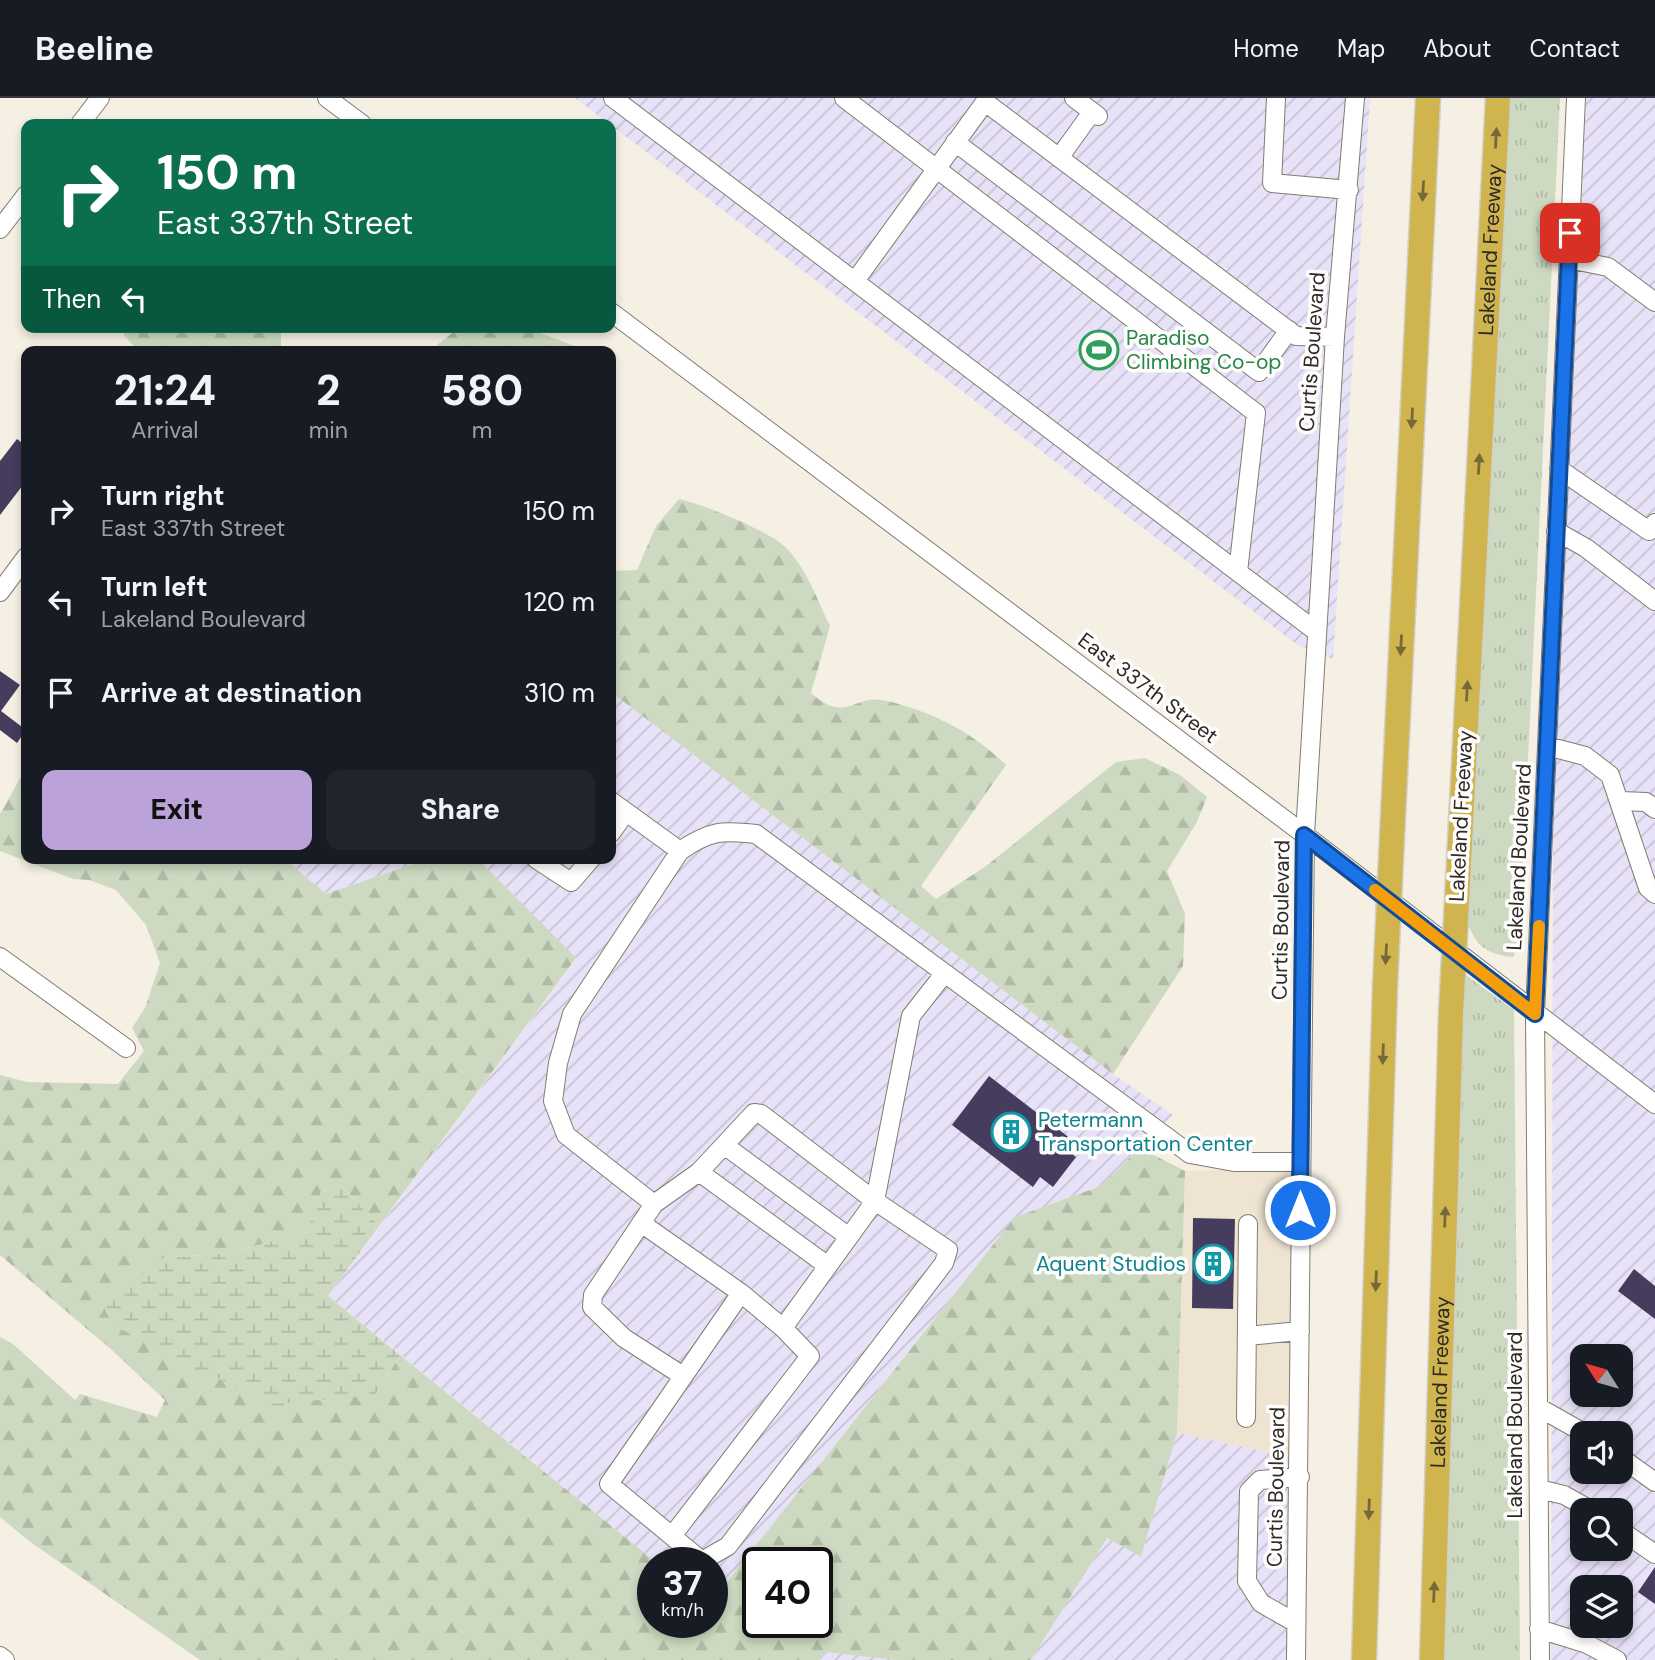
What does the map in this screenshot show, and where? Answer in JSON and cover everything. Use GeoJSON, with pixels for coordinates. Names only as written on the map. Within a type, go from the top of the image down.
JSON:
{"type":"FeatureCollection","features":[{"type":"Feature","properties":{"kind":"highway"},"geometry":{"type":"LineString","coordinates":[[1364,1660],[1385,986],[1428,98]]}},
{"type":"Feature","properties":{"kind":"highway","name":"Lakeland Freeway"},"geometry":{"type":"LineString","coordinates":[[1432,1660],[1451,1013],[1498,98]]}},
{"type":"Feature","properties":{"kind":"street"},"geometry":{"type":"LineString","coordinates":[[84,119],[100,98]]}},
{"type":"Feature","properties":{"kind":"street"},"geometry":{"type":"LineString","coordinates":[[327,98],[355,119]]}},
{"type":"Feature","properties":{"kind":"street"},"geometry":{"type":"LineString","coordinates":[[613,98],[1317,632]]}},
{"type":"Feature","properties":{"kind":"street"},"geometry":{"type":"LineString","coordinates":[[844,98],[1256,413],[1238,572]]}},
{"type":"Feature","properties":{"kind":"street"},"geometry":{"type":"LineString","coordinates":[[1059,158],[1095,114],[1074,98]]}},
{"type":"Feature","properties":{"kind":"street"},"geometry":{"type":"LineString","coordinates":[[1276,98],[1272,183],[1349,190]]}},
{"type":"Feature","properties":{"kind":"street","name":"Curtis Boulevard"},"geometry":{"type":"LineString","coordinates":[[1296,1660],[1300,1477],[1304,835],[1335,337],[1355,98]]}},
{"type":"Feature","properties":{"kind":"street","name":"Lakeland Boulevard"},"geometry":{"type":"LineString","coordinates":[[1540,1660],[1535,1014],[1576,98]]}},
{"type":"Feature","properties":{"kind":"street"},"geometry":{"type":"LineString","coordinates":[[855,281],[986,100],[1296,336],[1335,337]]}},
{"type":"Feature","properties":{"kind":"street"},"geometry":{"type":"LineString","coordinates":[[955,142],[1259,372],[1289,330]]}},
{"type":"Feature","properties":{"kind":"street"},"geometry":{"type":"LineString","coordinates":[[0,229],[21,202]]}},
{"type":"Feature","properties":{"kind":"street"},"geometry":{"type":"LineString","coordinates":[[1569,260],[1608,267],[1655,302]]}},
{"type":"Feature","properties":{"kind":"street","name":"East 337th Street"},"geometry":{"type":"LineString","coordinates":[[616,316],[1304,835],[1655,1104]]}},
{"type":"Feature","properties":{"kind":"street"},"geometry":{"type":"LineString","coordinates":[[1559,469],[1649,531],[1655,523]]}},
{"type":"Feature","properties":{"kind":"street"},"geometry":{"type":"LineString","coordinates":[[1556,531],[1586,548],[1655,601]]}},
{"type":"Feature","properties":{"kind":"street"},"geometry":{"type":"LineString","coordinates":[[0,592],[21,564]]}},
{"type":"Feature","properties":{"kind":"street"},"geometry":{"type":"LineString","coordinates":[[1547,746],[1585,756],[1610,775],[1621,801],[1648,888],[1655,894]]}},
{"type":"Feature","properties":{"kind":"street"},"geometry":{"type":"LineString","coordinates":[[1621,801],[1646,802],[1655,808]]}},
{"type":"Feature","properties":{"kind":"street"},"geometry":{"type":"LineString","coordinates":[[616,805],[680,850]]}},
{"type":"Feature","properties":{"kind":"street"},"geometry":{"type":"LineString","coordinates":[[616,826],[626,812]]}},
{"type":"Feature","properties":{"kind":"street"},"geometry":{"type":"LineString","coordinates":[[654,1204],[566,1135],[554,1101],[558,1063],[572,1014],[680,850],[703,835],[726,830],[756,834],[1191,1154],[1234,1162],[1300,1162]]}},
{"type":"Feature","properties":{"kind":"street"},"geometry":{"type":"LineString","coordinates":[[544,864],[571,882],[587,864]]}},
{"type":"Feature","properties":{"kind":"street"},"geometry":{"type":"LineString","coordinates":[[0,957],[126,1048]]}},
{"type":"Feature","properties":{"kind":"street"},"geometry":{"type":"LineString","coordinates":[[783,1328],[875,1201],[911,1016],[944,974]]}},
{"type":"Feature","properties":{"kind":"street"},"geometry":{"type":"LineString","coordinates":[[683,1376],[624,1338],[592,1307],[593,1295],[654,1204],[699,1172],[754,1113],[761,1114],[875,1201],[948,1250],[944,1263],[728,1546],[702,1560],[609,1484],[741,1293]]}},
{"type":"Feature","properties":{"kind":"street"},"geometry":{"type":"LineString","coordinates":[[724,1145],[849,1237]]}},
{"type":"Feature","properties":{"kind":"street"},"geometry":{"type":"LineString","coordinates":[[699,1172],[828,1266]]}},
{"type":"Feature","properties":{"kind":"street"},"geometry":{"type":"LineString","coordinates":[[641,1223],[741,1293],[783,1328],[810,1356],[672,1536]]}},
{"type":"Feature","properties":{"kind":"street"},"geometry":{"type":"LineString","coordinates":[[1246,1418],[1248,1224]]}},
{"type":"Feature","properties":{"kind":"street"},"geometry":{"type":"LineString","coordinates":[[1247,1336],[1300,1331]]}},
{"type":"Feature","properties":{"kind":"street"},"geometry":{"type":"LineString","coordinates":[[1538,1407],[1570,1425]]}},
{"type":"Feature","properties":{"kind":"street"},"geometry":{"type":"LineString","coordinates":[[1633,1466],[1655,1482]]}},
{"type":"Feature","properties":{"kind":"street"},"geometry":{"type":"LineString","coordinates":[[1296,1623],[1261,1603],[1247,1581],[1247,1512],[1249,1491],[1260,1480],[1300,1477]]}},
{"type":"Feature","properties":{"kind":"street"},"geometry":{"type":"LineString","coordinates":[[1538,1489],[1570,1499]]}},
{"type":"Feature","properties":{"kind":"street"},"geometry":{"type":"LineString","coordinates":[[1633,1539],[1655,1555]]}},
{"type":"Feature","properties":{"kind":"street"},"geometry":{"type":"LineString","coordinates":[[1539,1629],[1587,1644],[1617,1660]]}},
{"type":"Feature","properties":{"kind":"street"},"geometry":{"type":"LineString","coordinates":[[0,1656],[5,1660]]}},
{"type":"Feature","properties":{"kind":"shaded area"},"geometry":{"type":"Polygon","coordinates":[[[575,98],[1370,98],[1333,659],[1296,644],[616,129],[616,119],[603,119],[575,98]]]}},
{"type":"Feature","properties":{"kind":"shaded area"},"geometry":{"type":"Polygon","coordinates":[[[1586,98],[1655,98],[1655,1660],[1551,1660],[1553,837],[1586,98]]]}},
{"type":"Feature","properties":{"kind":"shaded area"},"geometry":{"type":"Polygon","coordinates":[[[616,696],[1113,1074],[1173,1115],[1101,1186],[1015,1217],[755,1547],[742,1547],[742,1563],[728,1581],[728,1547],[637,1547],[328,1296],[576,959],[483,864],[616,864],[616,696]]]}},
{"type":"Feature","properties":{"kind":"shaded area"},"geometry":{"type":"Polygon","coordinates":[[[291,864],[413,864],[326,894],[291,864]]]}},
{"type":"Feature","properties":{"kind":"shaded area"},"geometry":{"type":"Polygon","coordinates":[[[1293,1168],[1291,1457],[1177,1433],[1185,1171],[1293,1168]]]}},
{"type":"Feature","properties":{"kind":"shaded area"},"geometry":{"type":"Polygon","coordinates":[[[1177,1433],[1291,1457],[1288,1660],[1031,1660],[1107,1538],[1141,1557],[1177,1433]]]}},
{"type":"Feature","properties":{"kind":"shaded area"},"geometry":{"type":"Polygon","coordinates":[[[825,1652],[877,1656],[897,1660],[819,1660],[825,1652]]]}},
{"type":"Feature","properties":{"kind":"green space"},"geometry":{"type":"Polygon","coordinates":[[[1506,98],[1560,98],[1519,945],[1513,957],[1496,954],[1484,948],[1467,922],[1506,98]]]}},
{"type":"Feature","properties":{"kind":"green space"},"geometry":{"type":"Polygon","coordinates":[[[281,333],[281,346],[134,346],[124,335],[281,333]]]}},
{"type":"Feature","properties":{"kind":"green space"},"geometry":{"type":"Polygon","coordinates":[[[452,333],[541,333],[574,346],[436,346],[452,333]]]}},
{"type":"Feature","properties":{"kind":"green space"},"geometry":{"type":"Polygon","coordinates":[[[679,499],[716,511],[779,542],[796,559],[830,626],[811,693],[823,702],[841,708],[864,701],[882,700],[916,709],[964,732],[1006,765],[921,886],[936,899],[986,866],[1116,762],[1145,758],[1180,775],[1207,797],[1197,822],[1167,871],[1185,914],[1183,966],[1113,1074],[616,696],[616,571],[637,570],[656,526],[679,499]]]}},
{"type":"Feature","properties":{"kind":"green space"},"geometry":{"type":"Polygon","coordinates":[[[21,777],[21,859],[0,851],[0,814],[21,777]]]}},
{"type":"Feature","properties":{"kind":"green space"},"geometry":{"type":"Polygon","coordinates":[[[34,864],[291,864],[326,894],[413,864],[483,864],[576,958],[379,1226],[340,1184],[321,1192],[308,1232],[229,1253],[161,1258],[179,1361],[223,1380],[337,1397],[375,1395],[400,1355],[637,1547],[637,1638],[728,1638],[728,1581],[742,1563],[742,1638],[833,1638],[833,1547],[755,1547],[1015,1217],[1101,1186],[1140,1148],[1185,1171],[1177,1433],[1141,1557],[1107,1538],[1031,1660],[897,1660],[825,1652],[819,1660],[200,1660],[29,1541],[0,1517],[0,1337],[13,1344],[75,1400],[80,1394],[157,1417],[165,1400],[113,1351],[0,1255],[0,1075],[27,1082],[118,1084],[144,1051],[132,1028],[145,1008],[160,963],[146,925],[116,890],[89,880],[73,879],[34,864]]]}},
{"type":"Feature","properties":{"kind":"green space"},"geometry":{"type":"Polygon","coordinates":[[[1463,973],[1514,1010],[1520,1660],[1444,1660],[1463,973]]]}},
{"type":"Feature","properties":{"kind":"green space"},"geometry":{"type":"Polygon","coordinates":[[[340,1184],[379,1226],[328,1296],[400,1355],[375,1395],[275,1404],[179,1361],[112,1324],[104,1308],[161,1258],[229,1253],[307,1232],[321,1192],[340,1184]]]}},
{"type":"Feature","properties":{"kind":"building"},"geometry":{"type":"Polygon","coordinates":[[[17,439],[21,442],[21,488],[0,515],[0,461],[17,439]]]}},
{"type":"Feature","properties":{"kind":"building"},"geometry":{"type":"Polygon","coordinates":[[[0,671],[20,685],[1,711],[21,726],[21,737],[17,743],[0,730],[0,671]]]}},
{"type":"Feature","properties":{"kind":"building","name":"Petermann Transportation Center"},"geometry":{"type":"Polygon","coordinates":[[[989,1076],[1071,1139],[1064,1148],[1076,1157],[1053,1187],[1040,1177],[1033,1187],[952,1125],[989,1076]]]}},
{"type":"Feature","properties":{"kind":"building","name":"Aquent Studios"},"geometry":{"type":"Polygon","coordinates":[[[1193,1218],[1235,1219],[1233,1309],[1192,1308],[1193,1218]]]}},
{"type":"Feature","properties":{"kind":"building"},"geometry":{"type":"Polygon","coordinates":[[[1634,1269],[1655,1286],[1655,1319],[1618,1291],[1634,1269]]]}},
{"type":"Feature","properties":{"kind":"building"},"geometry":{"type":"Polygon","coordinates":[[[1655,1567],[1655,1604],[1638,1592],[1655,1567]]]}},
{"type":"Feature","properties":{"kind":"slow traffic"},"geometry":{"type":"LineString","coordinates":[[1375,890],[1535,1014],[1539,926]]}},
{"type":"Feature","properties":{"kind":"place","name":"Paradiso Climbing Co-op"},"geometry":{"type":"Point","coordinates":[1099,350]}},
{"type":"Feature","properties":{"kind":"place","name":"Petermann Transportation Center"},"geometry":{"type":"Point","coordinates":[1011,1132]}},
{"type":"Feature","properties":{"kind":"place","name":"Aquent Studios"},"geometry":{"type":"Point","coordinates":[1213,1264]}},
{"type":"Feature","properties":{"kind":"route"},"geometry":{"type":"LineString","coordinates":[[1300,1210],[1304,835],[1535,1014],[1570,233]]}}]}
